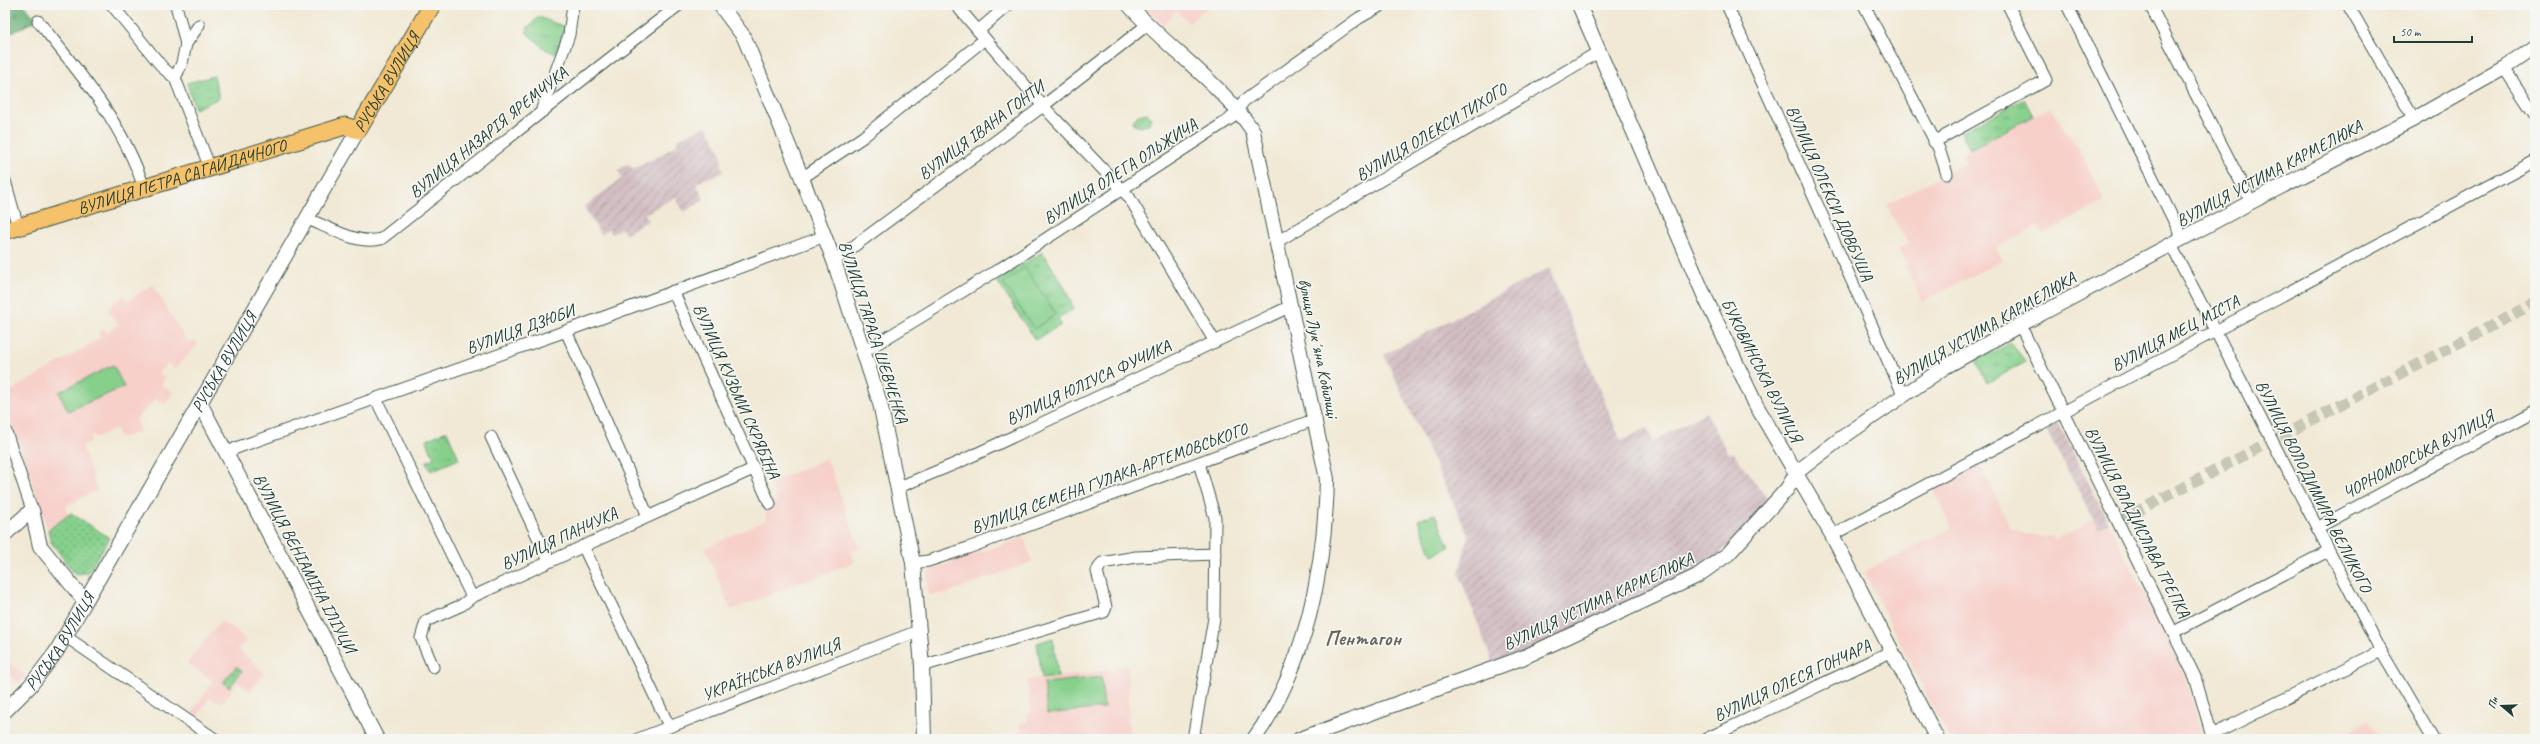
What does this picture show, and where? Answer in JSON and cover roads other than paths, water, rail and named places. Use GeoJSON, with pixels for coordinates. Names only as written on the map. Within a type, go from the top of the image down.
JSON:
{"type":"FeatureCollection","features":[{"type":"Feature","properties":{"kind":"main road","name":"РУСЬКА ВУЛИЦЯ"},"geometry":{"type":"LineString","coordinates":[[358,130],[432,5]]}},
{"type":"Feature","properties":{"kind":"main road","name":"ВУЛИЦЯ ПЕТРА САГАЙДАЧНОГО"},"geometry":{"type":"LineString","coordinates":[[11,229],[345,126],[358,130]]}},
{"type":"Feature","properties":{"kind":"street"},"geometry":{"type":"LineString","coordinates":[[112,5],[163,68],[175,78],[210,168]]}},
{"type":"Feature","properties":{"kind":"street"},"geometry":{"type":"LineString","coordinates":[[176,5],[186,44]]}},
{"type":"Feature","properties":{"kind":"street"},"geometry":{"type":"LineString","coordinates":[[542,110],[569,35],[573,5]]}},
{"type":"Feature","properties":{"kind":"street","name":"ВУЛИЦЯ НАЗАРІЯ ЯРЕМЧУКА"},"geometry":{"type":"LineString","coordinates":[[308,219],[359,239],[370,242],[381,239],[508,139],[542,110],[679,5]]}},
{"type":"Feature","properties":{"kind":"street","name":"ВУЛИЦЯ ТАРАСА ШЕВЧЕНКА"},"geometry":{"type":"LineString","coordinates":[[720,5],[744,37],[802,178],[834,261],[865,351],[882,410],[899,487],[913,563],[922,666],[924,739]]}},
{"type":"Feature","properties":{"kind":"street"},"geometry":{"type":"LineString","coordinates":[[956,5],[1043,106],[1129,197],[1214,342]]}},
{"type":"Feature","properties":{"kind":"street"},"geometry":{"type":"LineString","coordinates":[[802,178],[863,137],[982,35],[1008,5]]}},
{"type":"Feature","properties":{"kind":"street","name":"вулиця Лукʼяна Кобилиці"},"geometry":{"type":"LineString","coordinates":[[1129,5],[1147,25],[1238,109],[1252,131],[1278,241],[1316,419],[1327,479],[1327,507],[1309,614],[1300,646],[1289,673],[1254,739]]}},
{"type":"Feature","properties":{"kind":"street","name":"ВУЛИЦЯ ОЛЕГА ОЛЬЖИЧА"},"geometry":{"type":"LineString","coordinates":[[865,351],[1122,190],[1230,119],[1244,101],[1340,31],[1382,5]]}},
{"type":"Feature","properties":{"kind":"street","name":"БУКОВИНСЬКА ВУЛИЦЯ"},"geometry":{"type":"LineString","coordinates":[[1579,5],[1704,295],[1756,405],[1797,472],[1832,535],[1937,739]]}},
{"type":"Feature","properties":{"kind":"street","name":"ВУЛИЦЯ ОЛЕКСИ ДОВБУША"},"geometry":{"type":"LineString","coordinates":[[1727,5],[1903,394]]}},
{"type":"Feature","properties":{"kind":"street"},"geometry":{"type":"LineString","coordinates":[[1864,5],[1944,161],[1947,174]]}},
{"type":"Feature","properties":{"kind":"street"},"geometry":{"type":"LineString","coordinates":[[1934,142],[2046,80],[2008,5]]}},
{"type":"Feature","properties":{"kind":"street"},"geometry":{"type":"LineString","coordinates":[[2067,5],[2183,239]]}},
{"type":"Feature","properties":{"kind":"street"},"geometry":{"type":"LineString","coordinates":[[2150,5],[2251,202]]}},
{"type":"Feature","properties":{"kind":"street"},"geometry":{"type":"LineString","coordinates":[[2348,5],[2414,119]]}},
{"type":"Feature","properties":{"kind":"street"},"geometry":{"type":"LineString","coordinates":[[38,21],[102,103],[119,129],[144,188]]}},
{"type":"Feature","properties":{"kind":"street"},"geometry":{"type":"LineString","coordinates":[[175,78],[182,63],[186,44],[199,25]]}},
{"type":"Feature","properties":{"kind":"street","name":"ВУЛИЦЯ ІВАНА ГОНТИ"},"geometry":{"type":"LineString","coordinates":[[834,261],[1043,106],[1147,25]]}},
{"type":"Feature","properties":{"kind":"street","name":"ВУЛИЦЯ УСТИМА КАРМЕЛЮКА"},"geometry":{"type":"LineString","coordinates":[[1300,739],[1522,658],[1697,576],[1728,554],[1787,489],[1797,472],[1903,394],[2020,325],[2251,202],[2414,119],[2504,68],[2535,47]]}},
{"type":"Feature","properties":{"kind":"street","name":"ВУЛИЦЯ ОЛЕКСИ ТИХОГО"},"geometry":{"type":"LineString","coordinates":[[1278,241],[1600,51]]}},
{"type":"Feature","properties":{"kind":"street"},"geometry":{"type":"LineString","coordinates":[[2504,68],[2535,115]]}},
{"type":"Feature","properties":{"kind":"street","name":"РУСЬКА ВУЛИЦЯ"},"geometry":{"type":"LineString","coordinates":[[5,711],[36,678],[65,636],[84,600],[308,219],[358,130]]}},
{"type":"Feature","properties":{"kind":"street","name":"ВУЛИЦЯ МЕЦ МІСТА"},"geometry":{"type":"LineString","coordinates":[[1832,535],[2535,161]]}},
{"type":"Feature","properties":{"kind":"street"},"geometry":{"type":"LineString","coordinates":[[5,181],[11,229]]}},
{"type":"Feature","properties":{"kind":"street","name":"ВУЛИЦЯ ДЗЮБИ"},"geometry":{"type":"LineString","coordinates":[[227,453],[236,448],[566,331],[825,236]]}},
{"type":"Feature","properties":{"kind":"street","name":"ВУЛИЦЯ ВОЛОДИМИРА ВЕЛИКОГО"},"geometry":{"type":"LineString","coordinates":[[2170,245],[2381,651],[2433,739]]}},
{"type":"Feature","properties":{"kind":"street","name":"ВУЛИЦЯ КУЗЬМИ СКРЯБІНА"},"geometry":{"type":"LineString","coordinates":[[673,291],[770,504]]}},
{"type":"Feature","properties":{"kind":"street","name":"ВУЛИЦЯ ЮЛІУСА ФУЧИКА"},"geometry":{"type":"LineString","coordinates":[[899,487],[956,463],[1291,306]]}},
{"type":"Feature","properties":{"kind":"street","name":"ВУЛИЦЯ ВЛАДИСЛАВА ТРЕПКА"},"geometry":{"type":"LineString","coordinates":[[2020,325],[2196,677],[2213,737]]}},
{"type":"Feature","properties":{"kind":"street"},"geometry":{"type":"LineString","coordinates":[[566,331],[648,516]]}},
{"type":"Feature","properties":{"kind":"street"},"geometry":{"type":"LineString","coordinates":[[376,399],[472,597]]}},
{"type":"Feature","properties":{"kind":"street","name":"ВУЛИЦЯ ВЕНІАМІНА ІЛІУЦИ"},"geometry":{"type":"LineString","coordinates":[[200,403],[377,739]]}},
{"type":"Feature","properties":{"kind":"street","name":"ЧОРНОМОРСЬКА ВУЛИЦЯ"},"geometry":{"type":"LineString","coordinates":[[2317,528],[2535,411]]}},
{"type":"Feature","properties":{"kind":"street","name":"ВУЛИЦЯ СЕМЕНА ГУЛАКА-АРТЕМОВСЬКОГО"},"geometry":{"type":"LineString","coordinates":[[913,563],[928,561],[968,548],[1316,419]]}},
{"type":"Feature","properties":{"kind":"street"},"geometry":{"type":"LineString","coordinates":[[5,429],[32,510],[40,546],[84,600]]}},
{"type":"Feature","properties":{"kind":"street"},"geometry":{"type":"LineString","coordinates":[[491,437],[549,561]]}},
{"type":"Feature","properties":{"kind":"street"},"geometry":{"type":"LineString","coordinates":[[1193,739],[1214,618],[1215,518],[1199,463]]}},
{"type":"Feature","properties":{"kind":"street","name":"ВУЛИЦЯ ПАНЧУКА"},"geometry":{"type":"LineString","coordinates":[[433,668],[421,638],[426,621],[462,605],[472,597],[549,561],[753,469]]}},
{"type":"Feature","properties":{"kind":"street"},"geometry":{"type":"LineString","coordinates":[[5,534],[32,510]]}},
{"type":"Feature","properties":{"kind":"street"},"geometry":{"type":"LineString","coordinates":[[583,546],[670,726]]}},
{"type":"Feature","properties":{"kind":"street"},"geometry":{"type":"LineString","coordinates":[[2174,632],[2328,551]]}},
{"type":"Feature","properties":{"kind":"street"},"geometry":{"type":"LineString","coordinates":[[922,666],[1104,612],[1106,607],[1097,571],[1102,564],[1136,557],[1215,554]]}},
{"type":"Feature","properties":{"kind":"street","name":"УКРАЇНСЬКА ВУЛИЦЯ"},"geometry":{"type":"LineString","coordinates":[[638,739],[650,737],[670,726],[918,631]]}},
{"type":"Feature","properties":{"kind":"street"},"geometry":{"type":"LineString","coordinates":[[65,636],[215,739]]}},
{"type":"Feature","properties":{"kind":"street","name":"ВУЛИЦЯ ОЛЕСЯ ГОНЧАРА"},"geometry":{"type":"LineString","coordinates":[[1706,739],[1722,736],[1892,651]]}},
{"type":"Feature","properties":{"kind":"street"},"geometry":{"type":"LineString","coordinates":[[2213,737],[2381,651]]}},
{"type":"Feature","properties":{"kind":"tunnel"},"geometry":{"type":"LineString","coordinates":[[2119,521],[2535,303]]}},
{"type":"Feature","properties":{"kind":"district","name":"Пентагон"},"geometry":{"type":"Point","coordinates":[1363,638]}}]}
